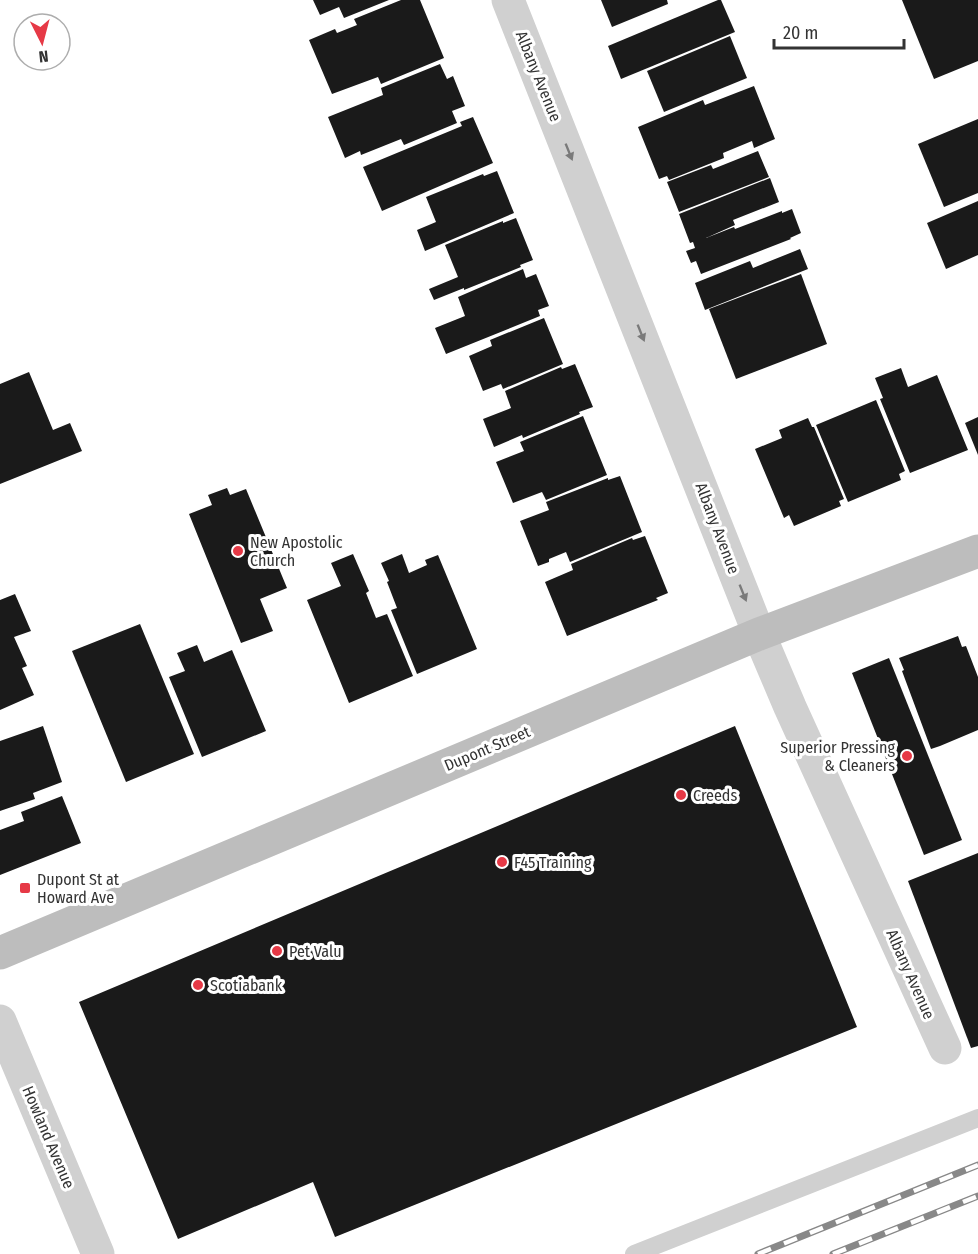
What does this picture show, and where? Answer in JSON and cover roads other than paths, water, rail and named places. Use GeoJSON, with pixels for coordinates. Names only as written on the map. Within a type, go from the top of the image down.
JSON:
{"type":"FeatureCollection","features":[{"type":"Feature","properties":{"kind":"main road","name":"Dupont Street"},"geometry":{"type":"LineString","coordinates":[[0,953],[759,634],[978,551]]}},
{"type":"Feature","properties":{"kind":"street","name":"Albany Avenue"},"geometry":{"type":"LineString","coordinates":[[508,0],[759,634],[945,1048]]}},
{"type":"Feature","properties":{"kind":"street","name":"Howland Avenue"},"geometry":{"type":"LineString","coordinates":[[0,1021],[98,1254]]}},
{"type":"Feature","properties":{"kind":"lane"},"geometry":{"type":"LineString","coordinates":[[634,1254],[978,1118]]}},
{"type":"Feature","properties":{"kind":"railway"},"geometry":{"type":"LineString","coordinates":[[758,1254],[978,1165]]}},
{"type":"Feature","properties":{"kind":"railway"},"geometry":{"type":"LineString","coordinates":[[833,1254],[978,1196]]}},
{"type":"Feature","properties":{"kind":"place","name":"New Apostolic Church"},"geometry":{"type":"Point","coordinates":[238,551]}},
{"type":"Feature","properties":{"kind":"place","name":"Superior Pressing & Cleaners"},"geometry":{"type":"Point","coordinates":[907,756]}},
{"type":"Feature","properties":{"kind":"place","name":"Creeds"},"geometry":{"type":"Point","coordinates":[681,795]}},
{"type":"Feature","properties":{"kind":"place","name":"F45 Training"},"geometry":{"type":"Point","coordinates":[502,862]}},
{"type":"Feature","properties":{"kind":"place","name":"Dupont St at Howard Ave"},"geometry":{"type":"Point","coordinates":[25,888]}},
{"type":"Feature","properties":{"kind":"place","name":"Pet Valu"},"geometry":{"type":"Point","coordinates":[277,951]}},
{"type":"Feature","properties":{"kind":"place","name":"Scotiabank"},"geometry":{"type":"Point","coordinates":[198,985]}}]}
